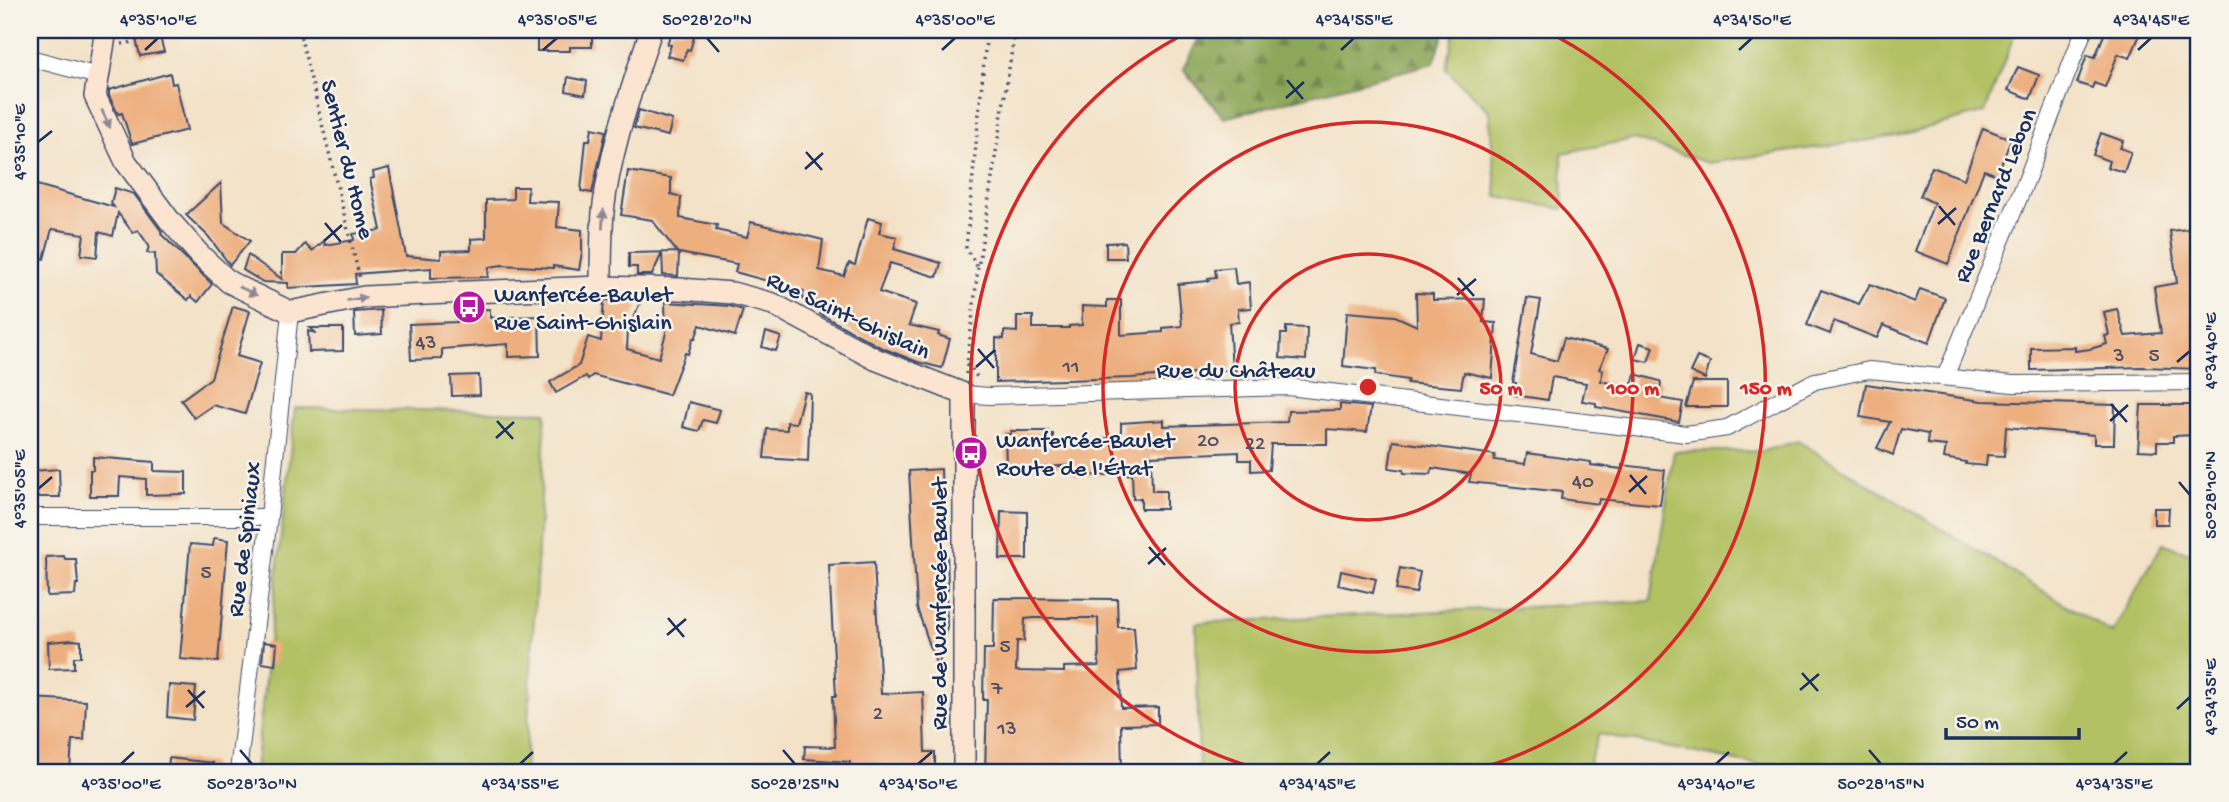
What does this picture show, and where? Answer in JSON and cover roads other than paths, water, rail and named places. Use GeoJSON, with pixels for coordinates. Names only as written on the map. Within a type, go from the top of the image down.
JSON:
{"type":"FeatureCollection","features":[{"type":"Feature","properties":{"kind":"main road"},"geometry":{"type":"LineString","coordinates":[[601,287],[603,212],[611,168],[622,117],[651,30]]}},
{"type":"Feature","properties":{"kind":"main road"},"geometry":{"type":"LineString","coordinates":[[104,39],[95,96],[126,162],[170,221],[229,282],[290,312]]}},
{"type":"Feature","properties":{"kind":"main road","name":"Rue Saint-Ghislain"},"geometry":{"type":"LineString","coordinates":[[290,312],[364,297],[601,287],[732,293],[755,297],[794,314],[876,359],[964,394]]}},
{"type":"Feature","properties":{"kind":"main road","name":"Rue de Wanfercée-Baulet"},"geometry":{"type":"LineString","coordinates":[[964,394],[964,772]]}},
{"type":"Feature","properties":{"kind":"street","name":"Rue Bernard Lebon"},"geometry":{"type":"LineString","coordinates":[[1945,377],[2028,176],[2084,30]]}},
{"type":"Feature","properties":{"kind":"street"},"geometry":{"type":"LineString","coordinates":[[30,58],[98,76]]}},
{"type":"Feature","properties":{"kind":"street","name":"Rue de Spiniaux"},"geometry":{"type":"LineString","coordinates":[[238,772],[269,517],[290,312]]}},
{"type":"Feature","properties":{"kind":"street","name":"Rue du Château"},"geometry":{"type":"LineString","coordinates":[[964,394],[989,396],[1288,387],[1686,434],[1727,428],[1815,381],[1869,370],[2013,384],[2199,382]]}},
{"type":"Feature","properties":{"kind":"street"},"geometry":{"type":"LineString","coordinates":[[30,517],[269,517]]}},
{"type":"Feature","properties":{"kind":"place","name":"Wanfercée-Baulet Rue Saint-Ghislain"},"geometry":{"type":"Point","coordinates":[469,307]}},
{"type":"Feature","properties":{"kind":"place","name":"Wanfercée-Baulet Route de l'État"},"geometry":{"type":"Point","coordinates":[971,453]}}]}
